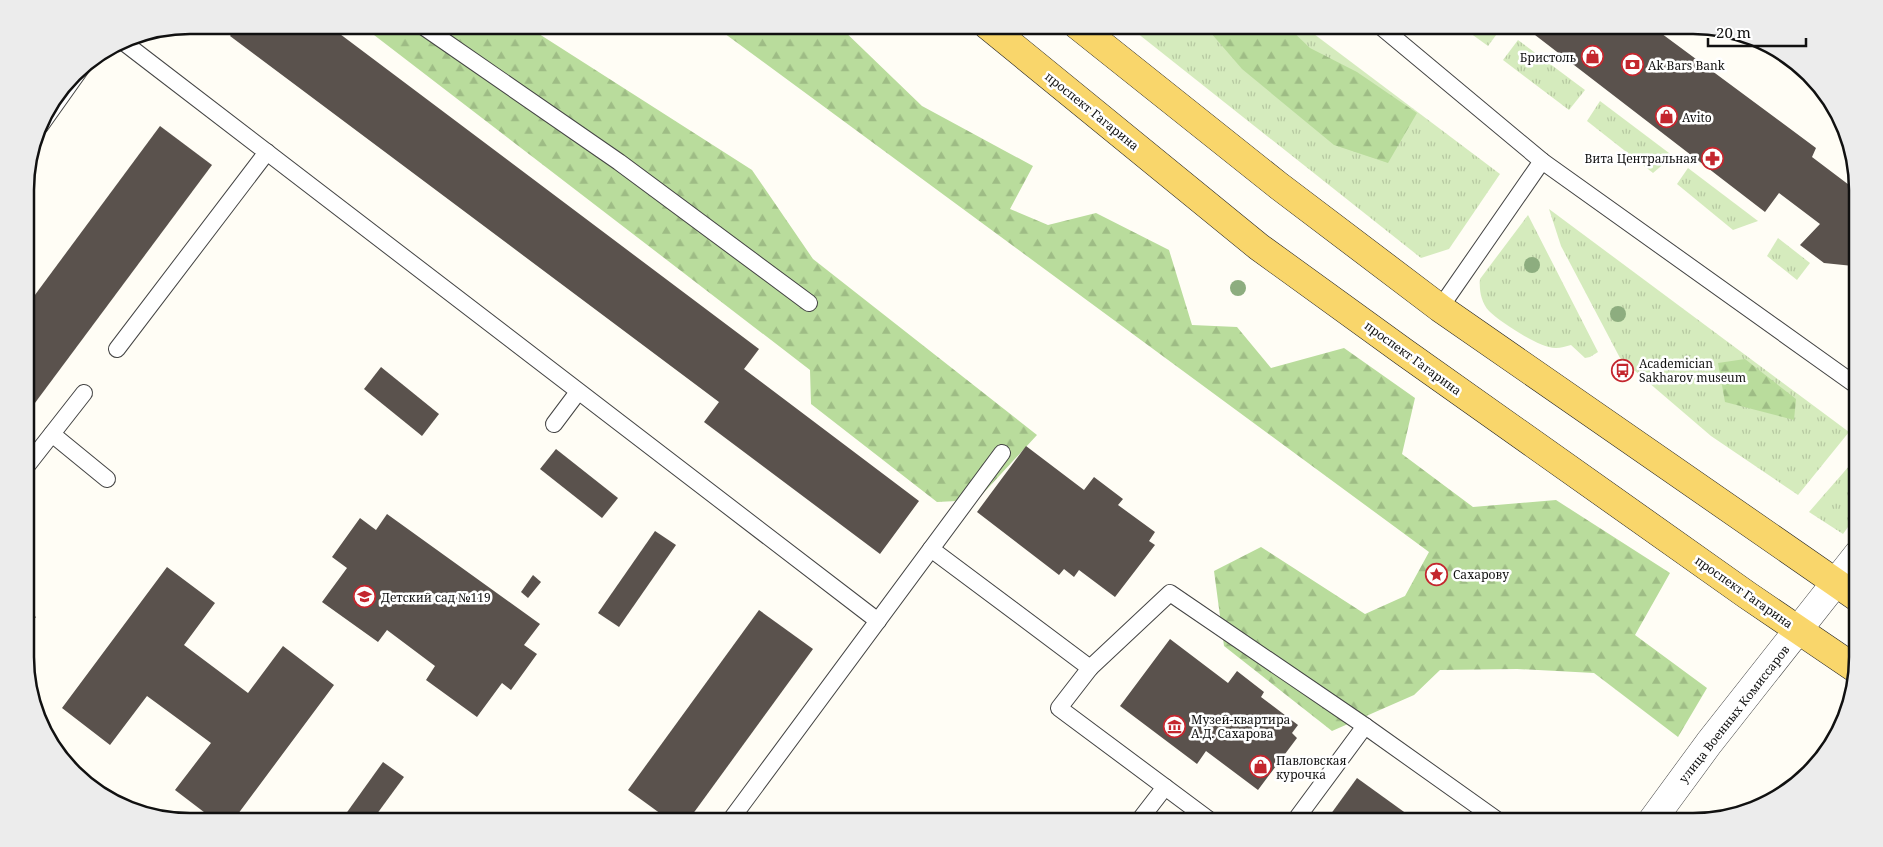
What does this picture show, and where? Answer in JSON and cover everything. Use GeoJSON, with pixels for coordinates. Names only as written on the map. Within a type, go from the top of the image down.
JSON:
{"type":"FeatureCollection","features":[{"type":"Feature","properties":{"kind":"main road","name":"проспект Гагарина"},"geometry":{"type":"LineString","coordinates":[[998,34],[1260,247],[1404,352],[1739,590],[1849,664]]}},
{"type":"Feature","properties":{"kind":"main road"},"geometry":{"type":"LineString","coordinates":[[1088,34],[1279,186],[1440,308],[1849,592]]}},
{"type":"Feature","properties":{"kind":"street","name":"улица Военных Комиссаров"},"geometry":{"type":"LineString","coordinates":[[1658,813],[1710,743],[1849,566]]}},
{"type":"Feature","properties":{"kind":"lane"},"geometry":{"type":"LineString","coordinates":[[434,34],[619,162],[809,303]]}},
{"type":"Feature","properties":{"kind":"lane"},"geometry":{"type":"LineString","coordinates":[[1390,34],[1542,161],[1849,380]]}},
{"type":"Feature","properties":{"kind":"lane"},"geometry":{"type":"LineString","coordinates":[[129,47],[878,622]]}},
{"type":"Feature","properties":{"kind":"lane"},"geometry":{"type":"LineString","coordinates":[[117,349],[267,152]]}},
{"type":"Feature","properties":{"kind":"lane"},"geometry":{"type":"LineString","coordinates":[[1440,308],[1542,161]]}},
{"type":"Feature","properties":{"kind":"lane"},"geometry":{"type":"LineString","coordinates":[[554,424],[578,392]]}},
{"type":"Feature","properties":{"kind":"lane"},"geometry":{"type":"LineString","coordinates":[[34,457],[84,393]]}},
{"type":"Feature","properties":{"kind":"lane"},"geometry":{"type":"LineString","coordinates":[[52,434],[108,479]]}},
{"type":"Feature","properties":{"kind":"lane"},"geometry":{"type":"LineString","coordinates":[[736,813],[1002,453]]}},
{"type":"Feature","properties":{"kind":"lane"},"geometry":{"type":"LineString","coordinates":[[931,549],[1090,668]]}},
{"type":"Feature","properties":{"kind":"lane"},"geometry":{"type":"LineString","coordinates":[[1200,813],[1059,708],[1090,668],[1170,592],[1487,813]]}},
{"type":"Feature","properties":{"kind":"lane"},"geometry":{"type":"LineString","coordinates":[[1301,813],[1365,726]]}},
{"type":"Feature","properties":{"kind":"lane"},"geometry":{"type":"LineString","coordinates":[[1145,813],[1165,787]]}},
{"type":"Feature","properties":{"kind":"green space"},"geometry":{"type":"Polygon","coordinates":[[[373,34],[539,34],[752,170],[813,259],[1037,435],[977,500],[937,502],[811,404],[810,370],[373,34]]]}},
{"type":"Feature","properties":{"kind":"green space"},"geometry":{"type":"Polygon","coordinates":[[[725,34],[847,34],[922,106],[1033,166],[1010,209],[1048,225],[1096,213],[1169,250],[1192,325],[1237,327],[1271,368],[1344,348],[1415,398],[1402,454],[1473,507],[1556,500],[1670,573],[1635,635],[1707,688],[1678,737],[1594,673],[1517,669],[1440,670],[1414,695],[1332,731],[1224,646],[1214,571],[1261,547],[1365,614],[1405,596],[1429,552],[725,34]]]}},
{"type":"Feature","properties":{"kind":"green space"},"geometry":{"type":"Polygon","coordinates":[[[1138,34],[1314,34],[1500,174],[1449,249],[1421,258],[1138,34]]]}},
{"type":"Feature","properties":{"kind":"green space"},"geometry":{"type":"Polygon","coordinates":[[[1212,34],[1295,34],[1310,48],[1357,72],[1417,113],[1388,163],[1334,145],[1242,69],[1212,34]]]}},
{"type":"Feature","properties":{"kind":"green space"},"geometry":{"type":"Polygon","coordinates":[[[1471,34],[1497,34],[1488,46],[1471,34]]]}},
{"type":"Feature","properties":{"kind":"green space"},"geometry":{"type":"Polygon","coordinates":[[[1518,40],[1585,90],[1569,110],[1503,60],[1518,40]]]}},
{"type":"Feature","properties":{"kind":"green space"},"geometry":{"type":"Polygon","coordinates":[[[1600,101],[1673,156],[1653,173],[1587,121],[1600,101]]]}},
{"type":"Feature","properties":{"kind":"green space"},"geometry":{"type":"Polygon","coordinates":[[[1688,168],[1758,221],[1733,230],[1677,184],[1688,168]]]}},
{"type":"Feature","properties":{"kind":"green space"},"geometry":{"type":"Polygon","coordinates":[[[1549,209],[1849,432],[1798,495],[1711,436],[1620,358],[1561,246],[1549,209]]]}},
{"type":"Feature","properties":{"kind":"green space"},"geometry":{"type":"Polygon","coordinates":[[[1528,215],[1598,352],[1590,357],[1585,358],[1571,345],[1558,348],[1549,347],[1531,340],[1494,316],[1482,300],[1480,279],[1528,215]]]}},
{"type":"Feature","properties":{"kind":"green space"},"geometry":{"type":"Polygon","coordinates":[[[1778,238],[1810,263],[1797,280],[1767,256],[1778,238]]]}},
{"type":"Feature","properties":{"kind":"green space"},"geometry":{"type":"Polygon","coordinates":[[[1745,359],[1796,399],[1794,420],[1725,402],[1718,363],[1745,359]]]}},
{"type":"Feature","properties":{"kind":"green space"},"geometry":{"type":"Polygon","coordinates":[[[1849,466],[1849,526],[1843,534],[1809,512],[1849,466]]]}},
{"type":"Feature","properties":{"kind":"building"},"geometry":{"type":"Polygon","coordinates":[[[231,34],[340,34],[759,349],[744,369],[919,501],[880,554],[704,422],[719,402],[230,36],[231,34]]]}},
{"type":"Feature","properties":{"kind":"building"},"geometry":{"type":"Polygon","coordinates":[[[1534,34],[1662,34],[1816,148],[1812,157],[1849,185],[1849,266],[1824,263],[1800,245],[1820,224],[1779,193],[1765,212],[1534,34]]]}},
{"type":"Feature","properties":{"kind":"building"},"geometry":{"type":"Polygon","coordinates":[[[160,126],[212,165],[34,404],[34,296],[160,126]]]}},
{"type":"Feature","properties":{"kind":"building"},"geometry":{"type":"Polygon","coordinates":[[[381,367],[439,414],[422,436],[364,389],[381,367]]]}},
{"type":"Feature","properties":{"kind":"building"},"geometry":{"type":"Polygon","coordinates":[[[1026,446],[1084,490],[1094,477],[1123,499],[1118,505],[1155,532],[1149,541],[1155,545],[1115,597],[1079,570],[1074,577],[1064,569],[1059,575],[977,512],[1026,446]]]}},
{"type":"Feature","properties":{"kind":"building"},"geometry":{"type":"Polygon","coordinates":[[[556,449],[618,498],[602,518],[540,469],[556,449]]]}},
{"type":"Feature","properties":{"kind":"building"},"geometry":{"type":"Polygon","coordinates":[[[387,514],[540,624],[524,645],[537,654],[511,690],[502,683],[477,717],[426,680],[435,666],[387,630],[378,642],[322,602],[347,568],[332,557],[360,518],[376,530],[387,514]]]}},
{"type":"Feature","properties":{"kind":"building"},"geometry":{"type":"Polygon","coordinates":[[[655,531],[676,545],[619,627],[598,613],[655,531]]]}},
{"type":"Feature","properties":{"kind":"building"},"geometry":{"type":"Polygon","coordinates":[[[167,567],[215,603],[184,645],[248,693],[283,646],[334,685],[239,813],[205,813],[175,790],[211,743],[147,696],[110,745],[62,708],[167,567]]]}},
{"type":"Feature","properties":{"kind":"building"},"geometry":{"type":"Polygon","coordinates":[[[533,575],[541,582],[528,598],[521,592],[533,575]]]}},
{"type":"Feature","properties":{"kind":"building"},"geometry":{"type":"Polygon","coordinates":[[[759,610],[813,649],[694,813],[660,813],[628,790],[759,610]]]}},
{"type":"Feature","properties":{"kind":"building"},"geometry":{"type":"Polygon","coordinates":[[[1170,639],[1228,683],[1237,671],[1264,692],[1261,697],[1298,725],[1292,733],[1297,738],[1258,790],[1206,751],[1197,764],[1120,706],[1170,639]]]}},
{"type":"Feature","properties":{"kind":"building"},"geometry":{"type":"Polygon","coordinates":[[[383,762],[404,777],[378,813],[346,813],[383,762]]]}},
{"type":"Feature","properties":{"kind":"building"},"geometry":{"type":"Polygon","coordinates":[[[1357,778],[1406,813],[1332,813],[1357,778]]]}},
{"type":"Feature","properties":{"kind":"place","name":"Бристоль"},"geometry":{"type":"Point","coordinates":[1592,57]}},
{"type":"Feature","properties":{"kind":"place","name":"Ak Bars Bank"},"geometry":{"type":"Point","coordinates":[1632,65]}},
{"type":"Feature","properties":{"kind":"place","name":"Avito"},"geometry":{"type":"Point","coordinates":[1666,117]}},
{"type":"Feature","properties":{"kind":"place","name":"Вита Центральная"},"geometry":{"type":"Point","coordinates":[1713,158]}},
{"type":"Feature","properties":{"kind":"place","name":"Academician Sakharov museum"},"geometry":{"type":"Point","coordinates":[1623,370]}},
{"type":"Feature","properties":{"kind":"place","name":"Сахарову"},"geometry":{"type":"Point","coordinates":[1437,574]}},
{"type":"Feature","properties":{"kind":"place","name":"Детский сад №119"},"geometry":{"type":"Point","coordinates":[365,597]}},
{"type":"Feature","properties":{"kind":"place","name":"Музей-квартира А.Д. Сахарова"},"geometry":{"type":"Point","coordinates":[1175,726]}},
{"type":"Feature","properties":{"kind":"place","name":"Павловская курочка"},"geometry":{"type":"Point","coordinates":[1260,767]}}]}
